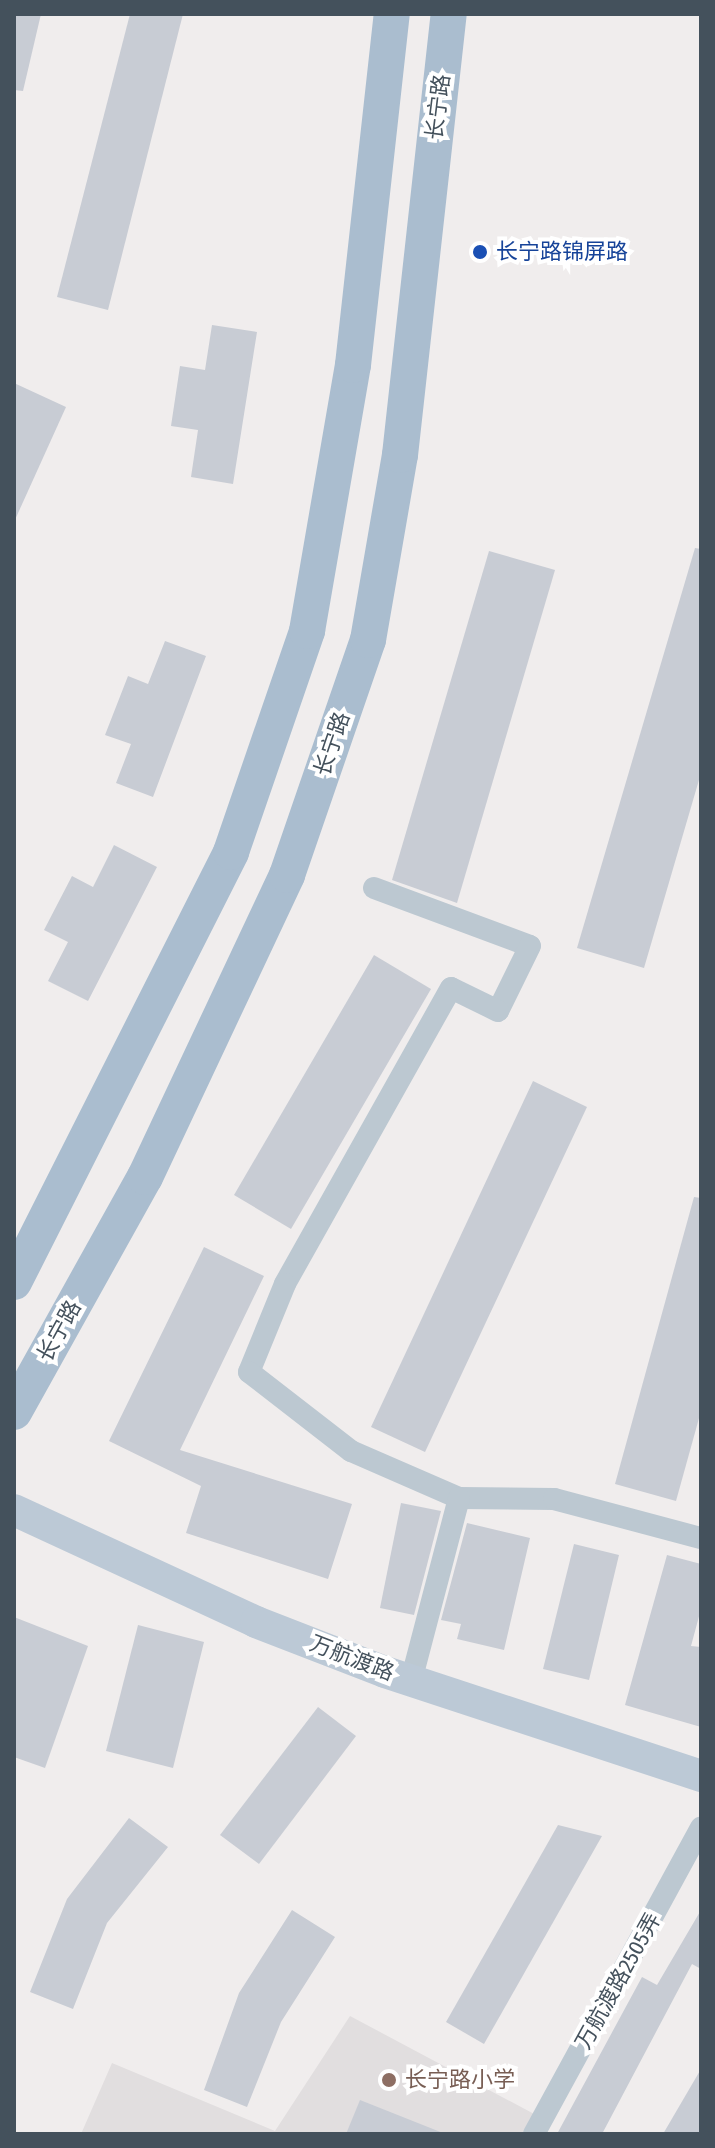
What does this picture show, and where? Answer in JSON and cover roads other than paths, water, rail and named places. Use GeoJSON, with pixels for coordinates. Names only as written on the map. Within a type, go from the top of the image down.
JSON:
{"type":"FeatureCollection","features":[{"type":"Feature","properties":{"kind":"main road"},"geometry":{"type":"LineString","coordinates":[[14,1282],[231,852],[307,631],[353,365],[392,14]]}},
{"type":"Feature","properties":{"kind":"main road","name":"长宁路"},"geometry":{"type":"LineString","coordinates":[[14,1412],[145,1177],[287,875],[368,640],[400,455],[449,14]]}},
{"type":"Feature","properties":{"kind":"street"},"geometry":{"type":"LineString","coordinates":[[374,888],[530,946],[498,1011],[451,988],[285,1284],[249,1372],[351,1451],[459,1498],[554,1499],[701,1538]]}},
{"type":"Feature","properties":{"kind":"street"},"geometry":{"type":"LineString","coordinates":[[411,1681],[459,1498]]}},
{"type":"Feature","properties":{"kind":"street","name":"万航渡路"},"geometry":{"type":"LineString","coordinates":[[14,1510],[256,1622],[411,1681],[701,1776]]}},
{"type":"Feature","properties":{"kind":"street","name":"万航渡路2505弄"},"geometry":{"type":"LineString","coordinates":[[534,2134],[701,1828]]}},
{"type":"Feature","properties":{"kind":"place","name":"长宁路锦屏路"},"geometry":{"type":"Point","coordinates":[480,252]}},
{"type":"Feature","properties":{"kind":"place","name":"长宁路小学"},"geometry":{"type":"Point","coordinates":[389,2080]}}]}
